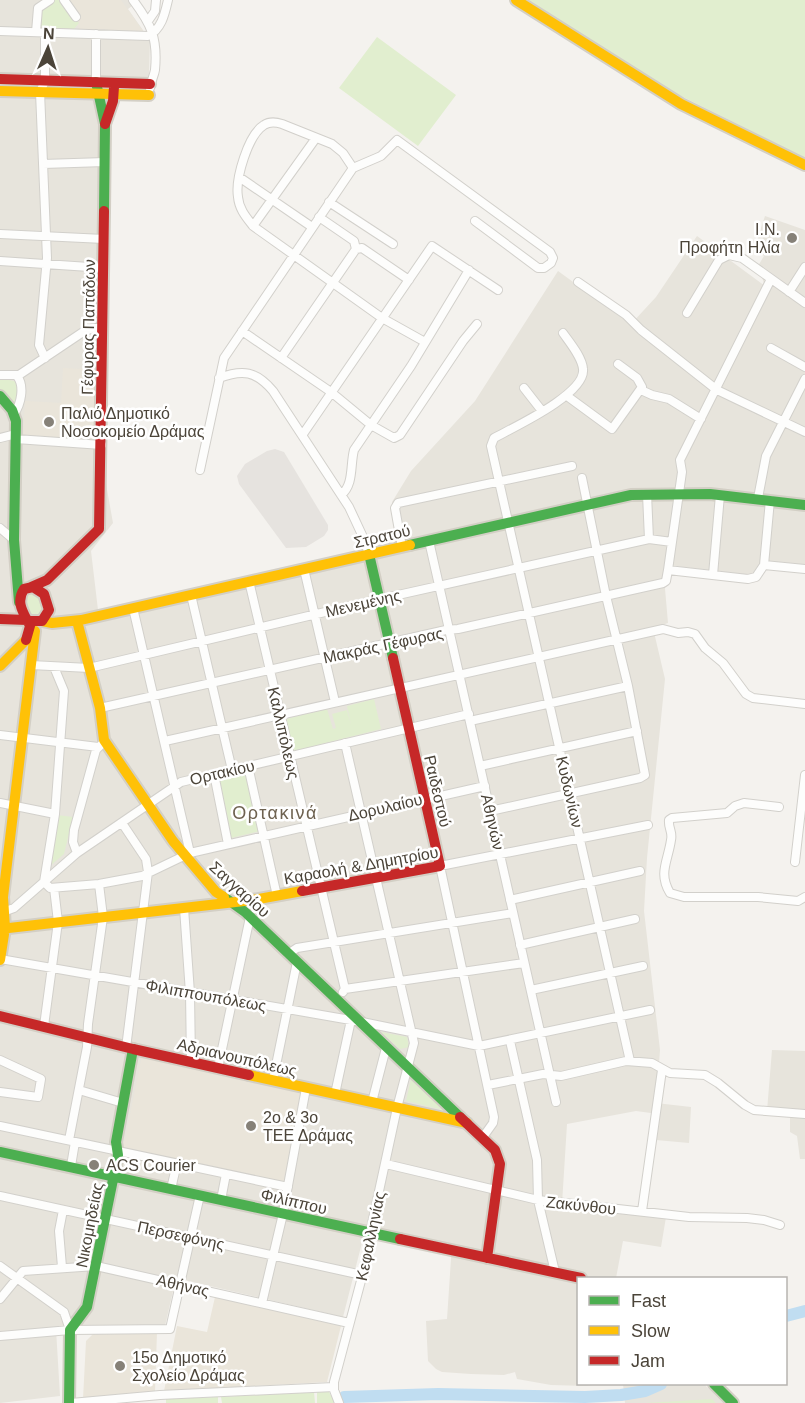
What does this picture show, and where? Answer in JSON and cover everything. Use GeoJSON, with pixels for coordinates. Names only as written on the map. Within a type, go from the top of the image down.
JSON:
{"type":"FeatureCollection","features":[{"type":"Feature","properties":{"kind":"street"},"geometry":{"type":"LineString","coordinates":[[36,32],[38,8],[50,0]]}},
{"type":"Feature","properties":{"kind":"street"},"geometry":{"type":"LineString","coordinates":[[64,0],[76,17]]}},
{"type":"Feature","properties":{"kind":"street"},"geometry":{"type":"LineString","coordinates":[[0,91],[150,89],[155,68],[153,33],[148,21],[133,0]]}},
{"type":"Feature","properties":{"kind":"street"},"geometry":{"type":"LineString","coordinates":[[148,21],[155,11],[156,0]]}},
{"type":"Feature","properties":{"kind":"street"},"geometry":{"type":"LineString","coordinates":[[0,31],[142,36],[153,33],[161,22],[168,0]]}},
{"type":"Feature","properties":{"kind":"street"},"geometry":{"type":"LineString","coordinates":[[516,0],[681,104],[805,165]]}},
{"type":"Feature","properties":{"kind":"street"},"geometry":{"type":"LineString","coordinates":[[45,32],[45,81],[40,92],[46,264],[39,345],[45,358]]}},
{"type":"Feature","properties":{"kind":"street"},"geometry":{"type":"LineString","coordinates":[[96,34],[97,88],[105,124]]}},
{"type":"Feature","properties":{"kind":"street"},"geometry":{"type":"LineString","coordinates":[[0,79],[45,81],[97,88]]}},
{"type":"Feature","properties":{"kind":"street"},"geometry":{"type":"LineString","coordinates":[[105,124],[114,88]]}},
{"type":"Feature","properties":{"kind":"street"},"geometry":{"type":"LineString","coordinates":[[353,168],[343,153],[332,144],[282,124],[273,122],[265,124],[256,132],[249,146],[237,187],[239,204],[252,226],[382,318],[425,342]]}},
{"type":"Feature","properties":{"kind":"street","name":"Γέφυρας Παπάδων"},"geometry":{"type":"LineString","coordinates":[[30,587],[47,579],[99,529],[105,124]]}},
{"type":"Feature","properties":{"kind":"street"},"geometry":{"type":"LineString","coordinates":[[252,226],[316,138]]}},
{"type":"Feature","properties":{"kind":"street"},"geometry":{"type":"LineString","coordinates":[[200,470],[224,358],[353,168],[381,156],[397,140],[550,252],[553,258],[551,263],[544,268],[538,268],[475,221]]}},
{"type":"Feature","properties":{"kind":"street"},"geometry":{"type":"LineString","coordinates":[[43,164],[105,162]]}},
{"type":"Feature","properties":{"kind":"street"},"geometry":{"type":"LineString","coordinates":[[239,177],[312,226]]}},
{"type":"Feature","properties":{"kind":"street"},"geometry":{"type":"LineString","coordinates":[[329,202],[393,244]]}},
{"type":"Feature","properties":{"kind":"street"},"geometry":{"type":"LineString","coordinates":[[319,217],[354,241],[356,249]]}},
{"type":"Feature","properties":{"kind":"street"},"geometry":{"type":"LineString","coordinates":[[0,234],[104,239]]}},
{"type":"Feature","properties":{"kind":"street"},"geometry":{"type":"LineString","coordinates":[[303,434],[432,246],[498,290]]}},
{"type":"Feature","properties":{"kind":"street"},"geometry":{"type":"LineString","coordinates":[[281,358],[356,249],[362,248],[409,280]]}},
{"type":"Feature","properties":{"kind":"street"},"geometry":{"type":"LineString","coordinates":[[687,313],[723,256],[735,255],[742,258],[805,303]]}},
{"type":"Feature","properties":{"kind":"street"},"geometry":{"type":"LineString","coordinates":[[0,261],[104,268]]}},
{"type":"Feature","properties":{"kind":"street"},"geometry":{"type":"LineString","coordinates":[[789,292],[805,267]]}},
{"type":"Feature","properties":{"kind":"street"},"geometry":{"type":"LineString","coordinates":[[341,495],[350,485],[351,460],[354,450],[469,270]]}},
{"type":"Feature","properties":{"kind":"street"},"geometry":{"type":"LineString","coordinates":[[771,279],[680,460],[681,472],[668,570],[751,579],[759,574],[764,565],[771,500]]}},
{"type":"Feature","properties":{"kind":"street"},"geometry":{"type":"LineString","coordinates":[[578,282],[626,315],[641,330],[717,390],[805,432]]}},
{"type":"Feature","properties":{"kind":"street"},"geometry":{"type":"LineString","coordinates":[[242,331],[331,392],[371,425],[394,438],[400,435],[463,341],[477,324]]}},
{"type":"Feature","properties":{"kind":"street"},"geometry":{"type":"LineString","coordinates":[[0,375],[17,376],[88,329],[102,328]]}},
{"type":"Feature","properties":{"kind":"street"},"geometry":{"type":"LineString","coordinates":[[524,388],[542,411],[567,396],[582,377],[583,369],[576,352],[563,333]]}},
{"type":"Feature","properties":{"kind":"street"},"geometry":{"type":"LineString","coordinates":[[771,348],[805,367]]}},
{"type":"Feature","properties":{"kind":"street"},"geometry":{"type":"LineString","coordinates":[[567,396],[612,429],[641,390],[642,385],[637,378],[618,364]]}},
{"type":"Feature","properties":{"kind":"street"},"geometry":{"type":"LineString","coordinates":[[219,378],[238,372],[248,372],[266,382],[303,434],[341,495],[359,528],[369,554]]}},
{"type":"Feature","properties":{"kind":"street"},"geometry":{"type":"LineString","coordinates":[[14,414],[21,400],[21,382],[17,376]]}},
{"type":"Feature","properties":{"kind":"street"},"geometry":{"type":"LineString","coordinates":[[758,498],[766,456],[805,379]]}},
{"type":"Feature","properties":{"kind":"street"},"geometry":{"type":"LineString","coordinates":[[641,390],[669,399],[701,419]]}},
{"type":"Feature","properties":{"kind":"street"},"geometry":{"type":"LineString","coordinates":[[4,400],[14,414],[16,578],[19,602],[31,629],[26,640]]}},
{"type":"Feature","properties":{"kind":"street","name":"Κυδωνίων"},"geometry":{"type":"LineString","coordinates":[[542,411],[492,440],[492,448],[630,1061]]}},
{"type":"Feature","properties":{"kind":"street"},"geometry":{"type":"LineString","coordinates":[[0,438],[16,436],[102,445]]}},
{"type":"Feature","properties":{"kind":"street"},"geometry":{"type":"LineString","coordinates":[[402,547],[395,504],[572,466]]}},
{"type":"Feature","properties":{"kind":"street"},"geometry":{"type":"LineString","coordinates":[[490,811],[644,777],[645,772],[628,686],[606,596],[582,478]]}},
{"type":"Feature","properties":{"kind":"street"},"geometry":{"type":"LineString","coordinates":[[647,494],[649,539]]}},
{"type":"Feature","properties":{"kind":"street","name":"Στρατού"},"geometry":{"type":"LineString","coordinates":[[39,625],[75,621],[588,505],[647,494],[720,495],[805,505]]}},
{"type":"Feature","properties":{"kind":"street"},"geometry":{"type":"LineString","coordinates":[[712,575],[720,495]]}},
{"type":"Feature","properties":{"kind":"street"},"geometry":{"type":"LineString","coordinates":[[0,528],[14,540]]}},
{"type":"Feature","properties":{"kind":"street","name":"Μενεμένης"},"geometry":{"type":"LineString","coordinates":[[31,666],[89,668],[597,550],[649,539],[672,542]]}},
{"type":"Feature","properties":{"kind":"street","name":"Αθηνών"},"geometry":{"type":"LineString","coordinates":[[429,541],[556,1102]]}},
{"type":"Feature","properties":{"kind":"street","name":"Ραιδεστού"},"geometry":{"type":"LineString","coordinates":[[369,554],[495,1119],[483,1137]]}},
{"type":"Feature","properties":{"kind":"street"},"geometry":{"type":"LineString","coordinates":[[764,565],[805,569]]}},
{"type":"Feature","properties":{"kind":"street"},"geometry":{"type":"LineString","coordinates":[[304,569],[335,702]]}},
{"type":"Feature","properties":{"kind":"street","name":"Μακράς Γέφυρας"},"geometry":{"type":"LineString","coordinates":[[100,708],[666,582],[668,570]]}},
{"type":"Feature","properties":{"kind":"street"},"geometry":{"type":"LineString","coordinates":[[16,578],[40,590],[56,612],[75,621]]}},
{"type":"Feature","properties":{"kind":"street"},"geometry":{"type":"LineString","coordinates":[[0,666],[49,612],[43,587],[47,579]]}},
{"type":"Feature","properties":{"kind":"street","name":"Καλλιπόλεως"},"geometry":{"type":"LineString","coordinates":[[249,582],[335,942],[341,994]]}},
{"type":"Feature","properties":{"kind":"street"},"geometry":{"type":"LineString","coordinates":[[19,602],[21,592],[30,587]]}},
{"type":"Feature","properties":{"kind":"street"},"geometry":{"type":"LineString","coordinates":[[191,595],[232,770]]}},
{"type":"Feature","properties":{"kind":"street"},"geometry":{"type":"LineString","coordinates":[[133,608],[175,786],[187,854]]}},
{"type":"Feature","properties":{"kind":"street"},"geometry":{"type":"LineString","coordinates":[[0,619],[28,620],[39,625]]}},
{"type":"Feature","properties":{"kind":"street","name":"Σαγγαρίου"},"geometry":{"type":"LineString","coordinates":[[75,621],[100,708],[101,744],[214,890],[250,918],[297,962],[341,994],[357,1021],[491,1145],[498,1156],[501,1173],[487,1258]]}},
{"type":"Feature","properties":{"kind":"street"},"geometry":{"type":"LineString","coordinates":[[0,959],[3,897],[31,666],[39,625]]}},
{"type":"Feature","properties":{"kind":"street"},"geometry":{"type":"LineString","coordinates":[[165,741],[663,629],[695,634],[705,648],[723,663],[746,694],[753,698],[805,704]]}},
{"type":"Feature","properties":{"kind":"street"},"geometry":{"type":"LineString","coordinates":[[44,1026],[58,922],[54,888],[47,886],[44,882],[55,814],[64,691],[54,667]]}},
{"type":"Feature","properties":{"kind":"street","name":"Ορτακίου"},"geometry":{"type":"LineString","coordinates":[[3,912],[14,908],[77,853],[181,782],[408,728],[549,703],[628,686]]}},
{"type":"Feature","properties":{"kind":"street"},"geometry":{"type":"LineString","coordinates":[[480,766],[637,731]]}},
{"type":"Feature","properties":{"kind":"street"},"geometry":{"type":"LineString","coordinates":[[0,735],[101,744],[74,830],[73,842],[77,853]]}},
{"type":"Feature","properties":{"kind":"street","name":"Κεφαλληνίας"},"geometry":{"type":"LineString","coordinates":[[334,1387],[370,1247],[370,1233],[406,1068],[414,1043],[345,743]]}},
{"type":"Feature","properties":{"kind":"street"},"geometry":{"type":"LineString","coordinates":[[248,766],[277,896]]}},
{"type":"Feature","properties":{"kind":"street"},"geometry":{"type":"LineString","coordinates":[[214,774],[228,844]]}},
{"type":"Feature","properties":{"kind":"street"},"geometry":{"type":"LineString","coordinates":[[795,862],[805,775]]}},
{"type":"Feature","properties":{"kind":"street","name":"Δορυλαίου"},"geometry":{"type":"LineString","coordinates":[[54,888],[99,884],[142,876],[187,854],[424,798],[485,786]]}},
{"type":"Feature","properties":{"kind":"street"},"geometry":{"type":"LineString","coordinates":[[0,803],[55,814]]}},
{"type":"Feature","properties":{"kind":"street"},"geometry":{"type":"LineString","coordinates":[[779,807],[744,803],[735,806],[727,813],[672,818],[669,820],[672,837],[664,871],[664,882],[670,893],[684,897],[758,897],[798,901],[805,897]]}},
{"type":"Feature","properties":{"kind":"street","name":"Νικομηδείας"},"geometry":{"type":"LineString","coordinates":[[70,1330],[87,1307],[96,1266],[118,1151],[116,1142],[130,1049],[148,872],[145,858],[122,823]]}},
{"type":"Feature","properties":{"kind":"street","name":"Καραολή & Δημητρίου"},"geometry":{"type":"LineString","coordinates":[[2,928],[277,896],[648,825]]}},
{"type":"Feature","properties":{"kind":"street"},"geometry":{"type":"LineString","coordinates":[[510,900],[640,871]]}},
{"type":"Feature","properties":{"kind":"street"},"geometry":{"type":"LineString","coordinates":[[71,1166],[72,1141],[103,917],[99,884]]}},
{"type":"Feature","properties":{"kind":"street"},"geometry":{"type":"LineString","coordinates":[[184,908],[190,993],[191,1062]]}},
{"type":"Feature","properties":{"kind":"street"},"geometry":{"type":"LineString","coordinates":[[288,954],[297,948],[513,913]]}},
{"type":"Feature","properties":{"kind":"street"},"geometry":{"type":"LineString","coordinates":[[219,1068],[250,918]]}},
{"type":"Feature","properties":{"kind":"street"},"geometry":{"type":"LineString","coordinates":[[520,945],[635,919]]}},
{"type":"Feature","properties":{"kind":"street","name":"Φιλιππουπόλεως"},"geometry":{"type":"LineString","coordinates":[[0,959],[357,1021],[479,1046]]}},
{"type":"Feature","properties":{"kind":"street"},"geometry":{"type":"LineString","coordinates":[[273,1080],[297,962]]}},
{"type":"Feature","properties":{"kind":"street"},"geometry":{"type":"LineString","coordinates":[[341,994],[401,982],[524,963]]}},
{"type":"Feature","properties":{"kind":"street"},"geometry":{"type":"LineString","coordinates":[[531,990],[643,966]]}},
{"type":"Feature","properties":{"kind":"street"},"geometry":{"type":"LineString","coordinates":[[479,1046],[650,1010]]}},
{"type":"Feature","properties":{"kind":"street","name":"Αδριανουπόλεως"},"geometry":{"type":"LineString","coordinates":[[0,1016],[130,1049],[468,1124]]}},
{"type":"Feature","properties":{"kind":"street"},"geometry":{"type":"LineString","coordinates":[[335,1094],[357,1021]]}},
{"type":"Feature","properties":{"kind":"street"},"geometry":{"type":"LineString","coordinates":[[510,1041],[537,1160],[538,1200],[555,1272]]}},
{"type":"Feature","properties":{"kind":"street"},"geometry":{"type":"LineString","coordinates":[[372,1102],[386,1048]]}},
{"type":"Feature","properties":{"kind":"street"},"geometry":{"type":"LineString","coordinates":[[0,1060],[40,1078],[38,1097],[0,1092]]}},
{"type":"Feature","properties":{"kind":"street"},"geometry":{"type":"LineString","coordinates":[[488,1085],[543,1074],[561,1076],[620,1061],[652,1063],[662,1070],[707,1077],[754,1110],[805,1114]]}},
{"type":"Feature","properties":{"kind":"street"},"geometry":{"type":"LineString","coordinates":[[642,1211],[662,1070]]}},
{"type":"Feature","properties":{"kind":"street"},"geometry":{"type":"LineString","coordinates":[[262,1303],[283,1213],[306,1088]]}},
{"type":"Feature","properties":{"kind":"street"},"geometry":{"type":"LineString","coordinates":[[79,1090],[123,1103]]}},
{"type":"Feature","properties":{"kind":"street"},"geometry":{"type":"LineString","coordinates":[[0,1126],[288,1187]]}},
{"type":"Feature","properties":{"kind":"street","name":"Φιλίππου"},"geometry":{"type":"LineString","coordinates":[[0,1152],[577,1277]]}},
{"type":"Feature","properties":{"kind":"street"},"geometry":{"type":"LineString","coordinates":[[171,1189],[177,1163]]}},
{"type":"Feature","properties":{"kind":"street","name":"Ζακύνθου"},"geometry":{"type":"LineString","coordinates":[[386,1164],[538,1200],[689,1217],[747,1218],[780,1225]]}},
{"type":"Feature","properties":{"kind":"street"},"geometry":{"type":"LineString","coordinates":[[221,1200],[226,1174]]}},
{"type":"Feature","properties":{"kind":"street"},"geometry":{"type":"LineString","coordinates":[[0,1336],[70,1330],[170,1329],[200,1195]]}},
{"type":"Feature","properties":{"kind":"street","name":"Περσεφόνης"},"geometry":{"type":"LineString","coordinates":[[0,1196],[362,1275]]}},
{"type":"Feature","properties":{"kind":"street"},"geometry":{"type":"LineString","coordinates":[[62,1267],[59,1231],[63,1210]]}},
{"type":"Feature","properties":{"kind":"street"},"geometry":{"type":"LineString","coordinates":[[0,1266],[64,1312],[70,1330],[70,1403],[160,1395],[334,1387],[339,1403]]}},
{"type":"Feature","properties":{"kind":"street","name":"Αθήνας"},"geometry":{"type":"LineString","coordinates":[[18,1277],[23,1271],[96,1266],[349,1323]]}},
{"type":"Feature","properties":{"kind":"street"},"geometry":{"type":"LineString","coordinates":[[0,1299],[18,1277]]}},
{"type":"Feature","properties":{"kind":"street"},"geometry":{"type":"LineString","coordinates":[[716,1385],[733,1403]]}},
{"type":"Feature","properties":{"kind":"shaded area"},"geometry":{"type":"Polygon","coordinates":[[[0,0],[140,0],[128,9],[150,40],[149,77],[100,77],[104,126],[98,439],[113,523],[91,551],[98,610],[399,541],[392,502],[411,471],[475,401],[558,271],[631,324],[656,297],[697,236],[765,286],[758,266],[764,256],[754,249],[765,216],[805,230],[805,565],[761,561],[760,569],[752,575],[666,565],[664,577],[668,623],[653,628],[665,679],[644,911],[660,1050],[656,1103],[691,1107],[689,1143],[656,1140],[658,1114],[636,1111],[567,1124],[562,1204],[666,1217],[661,1247],[623,1241],[616,1277],[577,1277],[577,1385],[592,1385],[586,1386],[551,1385],[517,1379],[515,1372],[504,1375],[471,1374],[442,1372],[436,1369],[428,1361],[426,1321],[447,1319],[452,1244],[366,1227],[343,1317],[176,1278],[165,1326],[56,1329],[60,1396],[0,1403],[0,0]]]}},
{"type":"Feature","properties":{"kind":"shaded area"},"geometry":{"type":"Polygon","coordinates":[[[70,0],[121,0],[143,31],[80,29],[74,21],[81,15],[70,0]]]}},
{"type":"Feature","properties":{"kind":"shaded area"},"geometry":{"type":"Polygon","coordinates":[[[63,368],[99,370],[95,440],[23,436],[25,401],[61,403],[63,368]]]}},
{"type":"Feature","properties":{"kind":"shaded area"},"geometry":{"type":"Polygon","coordinates":[[[275,449],[284,452],[328,525],[324,536],[306,547],[286,548],[239,484],[237,476],[245,464],[275,449]]]}},
{"type":"Feature","properties":{"kind":"shaded area"},"geometry":{"type":"Polygon","coordinates":[[[772,1050],[805,1051],[805,1159],[800,1159],[797,1136],[790,1132],[790,1114],[767,1111],[772,1050]]]}},
{"type":"Feature","properties":{"kind":"shaded area"},"geometry":{"type":"Polygon","coordinates":[[[142,1055],[302,1091],[283,1183],[123,1149],[142,1055]]]}},
{"type":"Feature","properties":{"kind":"shaded area"},"geometry":{"type":"Polygon","coordinates":[[[215,1297],[341,1326],[327,1382],[164,1391],[177,1326],[207,1332],[215,1297]]]}},
{"type":"Feature","properties":{"kind":"shaded area","name":"15ο Δημοτικό Σχολείο Δράμας"},"geometry":{"type":"Polygon","coordinates":[[[96,1331],[157,1332],[155,1392],[83,1399],[86,1341],[96,1331]]]}},
{"type":"Feature","properties":{"kind":"shaded area"},"geometry":{"type":"Polygon","coordinates":[[[623,1385],[705,1385],[723,1403],[625,1403],[623,1385]]]}},
{"type":"Feature","properties":{"kind":"green space"},"geometry":{"type":"Polygon","coordinates":[[[55,0],[60,0],[79,23],[74,29],[41,27],[42,9],[55,0]]]}},
{"type":"Feature","properties":{"kind":"green space"},"geometry":{"type":"Polygon","coordinates":[[[529,0],[805,0],[805,158],[673,92],[574,31],[529,0]]]}},
{"type":"Feature","properties":{"kind":"green space"},"geometry":{"type":"Polygon","coordinates":[[[377,37],[456,95],[418,146],[339,88],[377,37]]]}},
{"type":"Feature","properties":{"kind":"green space"},"geometry":{"type":"Polygon","coordinates":[[[0,378],[18,382],[18,401],[12,403],[0,391],[0,378]]]}},
{"type":"Feature","properties":{"kind":"green space"},"geometry":{"type":"Polygon","coordinates":[[[30,592],[36,592],[45,606],[41,615],[33,614],[27,609],[24,600],[30,592]]]}},
{"type":"Feature","properties":{"kind":"green space"},"geometry":{"type":"Polygon","coordinates":[[[374,699],[381,729],[294,751],[286,719],[327,709],[333,729],[336,728],[332,714],[347,710],[351,725],[347,706],[374,699]]]}},
{"type":"Feature","properties":{"kind":"green space"},"geometry":{"type":"Polygon","coordinates":[[[247,771],[260,831],[231,838],[218,777],[247,771]]]}},
{"type":"Feature","properties":{"kind":"green space"},"geometry":{"type":"Polygon","coordinates":[[[57,815],[73,817],[64,854],[50,866],[57,815]]]}},
{"type":"Feature","properties":{"kind":"green space"},"geometry":{"type":"Polygon","coordinates":[[[381,1032],[407,1037],[409,1047],[400,1049],[381,1032]]]}},
{"type":"Feature","properties":{"kind":"green space"},"geometry":{"type":"Polygon","coordinates":[[[412,1075],[448,1111],[406,1101],[412,1075]]]}},
{"type":"Feature","properties":{"kind":"green space"},"geometry":{"type":"Polygon","coordinates":[[[314,1392],[315,1403],[222,1403],[221,1397],[314,1392]]]}},
{"type":"Feature","properties":{"kind":"green space"},"geometry":{"type":"Polygon","coordinates":[[[317,1392],[329,1392],[335,1403],[317,1403],[317,1392]]]}},
{"type":"Feature","properties":{"kind":"green space"},"geometry":{"type":"Polygon","coordinates":[[[218,1397],[218,1403],[166,1403],[166,1399],[218,1397]]]}},
{"type":"Feature","properties":{"kind":"green space"},"geometry":{"type":"Polygon","coordinates":[[[712,1399],[716,1403],[645,1403],[712,1399]]]}},
{"type":"Feature","properties":{"kind":"waterway"},"geometry":{"type":"LineString","coordinates":[[787,1316],[805,1311]]}},
{"type":"Feature","properties":{"kind":"waterway"},"geometry":{"type":"LineString","coordinates":[[344,1397],[438,1394],[585,1397],[621,1395],[645,1391],[659,1385]]}},
{"type":"Feature","properties":{"kind":"traffic: fast"},"geometry":{"type":"LineString","coordinates":[[96,82],[105,124],[104,211]]}},
{"type":"Feature","properties":{"kind":"traffic: fast"},"geometry":{"type":"LineString","coordinates":[[0,396],[12,410],[16,421],[14,540],[19,602]]}},
{"type":"Feature","properties":{"kind":"traffic: fast"},"geometry":{"type":"LineString","coordinates":[[410,545],[631,495],[710,494],[805,505]]}},
{"type":"Feature","properties":{"kind":"traffic: fast"},"geometry":{"type":"LineString","coordinates":[[369,554],[393,658]]}},
{"type":"Feature","properties":{"kind":"traffic: fast"},"geometry":{"type":"LineString","coordinates":[[224,897],[245,912],[460,1117]]}},
{"type":"Feature","properties":{"kind":"traffic: fast"},"geometry":{"type":"LineString","coordinates":[[69,1403],[70,1330],[87,1307],[118,1155],[116,1142],[133,1049]]}},
{"type":"Feature","properties":{"kind":"traffic: fast"},"geometry":{"type":"LineString","coordinates":[[0,1152],[400,1239]]}},
{"type":"Feature","properties":{"kind":"traffic: fast"},"geometry":{"type":"LineString","coordinates":[[715,1385],[733,1403]]}},
{"type":"Feature","properties":{"kind":"traffic: slow"},"geometry":{"type":"LineString","coordinates":[[516,0],[681,104],[805,165]]}},
{"type":"Feature","properties":{"kind":"traffic: slow"},"geometry":{"type":"LineString","coordinates":[[0,91],[149,95]]}},
{"type":"Feature","properties":{"kind":"traffic: slow"},"geometry":{"type":"LineString","coordinates":[[42,621],[52,623],[81,620],[410,545]]}},
{"type":"Feature","properties":{"kind":"traffic: slow"},"geometry":{"type":"LineString","coordinates":[[77,621],[100,708],[104,740],[173,841],[216,892],[224,897]]}},
{"type":"Feature","properties":{"kind":"traffic: slow"},"geometry":{"type":"LineString","coordinates":[[0,960],[5,928],[3,897],[35,631]]}},
{"type":"Feature","properties":{"kind":"traffic: slow"},"geometry":{"type":"LineString","coordinates":[[0,666],[29,637]]}},
{"type":"Feature","properties":{"kind":"traffic: slow"},"geometry":{"type":"LineString","coordinates":[[0,929],[253,900],[302,891]]}},
{"type":"Feature","properties":{"kind":"traffic: slow"},"geometry":{"type":"LineString","coordinates":[[249,1075],[467,1123]]}},
{"type":"Feature","properties":{"kind":"traffic: jam"},"geometry":{"type":"LineString","coordinates":[[0,79],[150,84]]}},
{"type":"Feature","properties":{"kind":"traffic: jam"},"geometry":{"type":"LineString","coordinates":[[105,124],[113,101],[114,87]]}},
{"type":"Feature","properties":{"kind":"traffic: jam"},"geometry":{"type":"LineString","coordinates":[[31,587],[47,580],[99,529],[104,211]]}},
{"type":"Feature","properties":{"kind":"traffic: jam"},"geometry":{"type":"LineString","coordinates":[[26,640],[30,626],[21,608],[20,599],[24,589],[33,587],[44,594],[49,610],[42,621],[28,621]]}},
{"type":"Feature","properties":{"kind":"traffic: jam"},"geometry":{"type":"LineString","coordinates":[[0,619],[27,620]]}},
{"type":"Feature","properties":{"kind":"traffic: jam"},"geometry":{"type":"LineString","coordinates":[[302,891],[440,866],[393,658]]}},
{"type":"Feature","properties":{"kind":"traffic: jam"},"geometry":{"type":"LineString","coordinates":[[0,1016],[249,1075]]}},
{"type":"Feature","properties":{"kind":"traffic: jam"},"geometry":{"type":"LineString","coordinates":[[460,1117],[495,1150],[500,1164],[487,1258]]}},
{"type":"Feature","properties":{"kind":"traffic: jam"},"geometry":{"type":"LineString","coordinates":[[400,1239],[577,1277]]}},
{"type":"Feature","properties":{"kind":"place","name":"Ι.Ν. Προφήτη Ηλία"},"geometry":{"type":"Point","coordinates":[792,238]}},
{"type":"Feature","properties":{"kind":"place","name":"Παλιό Δημοτικό Νοσοκομείο Δράμας"},"geometry":{"type":"Point","coordinates":[49,422]}},
{"type":"Feature","properties":{"kind":"place","name":"2ο & 3ο ΤΕΕ Δράμας"},"geometry":{"type":"Point","coordinates":[251,1126]}},
{"type":"Feature","properties":{"kind":"place","name":"ACS Courier"},"geometry":{"type":"Point","coordinates":[94,1165]}},
{"type":"Feature","properties":{"kind":"place","name":"15ο Δημοτικό Σχολείο Δράμας"},"geometry":{"type":"Point","coordinates":[120,1366]}},
{"type":"Feature","properties":{"kind":"district","name":"Ορτακινά"},"geometry":{"type":"Point","coordinates":[275,813]}}]}
